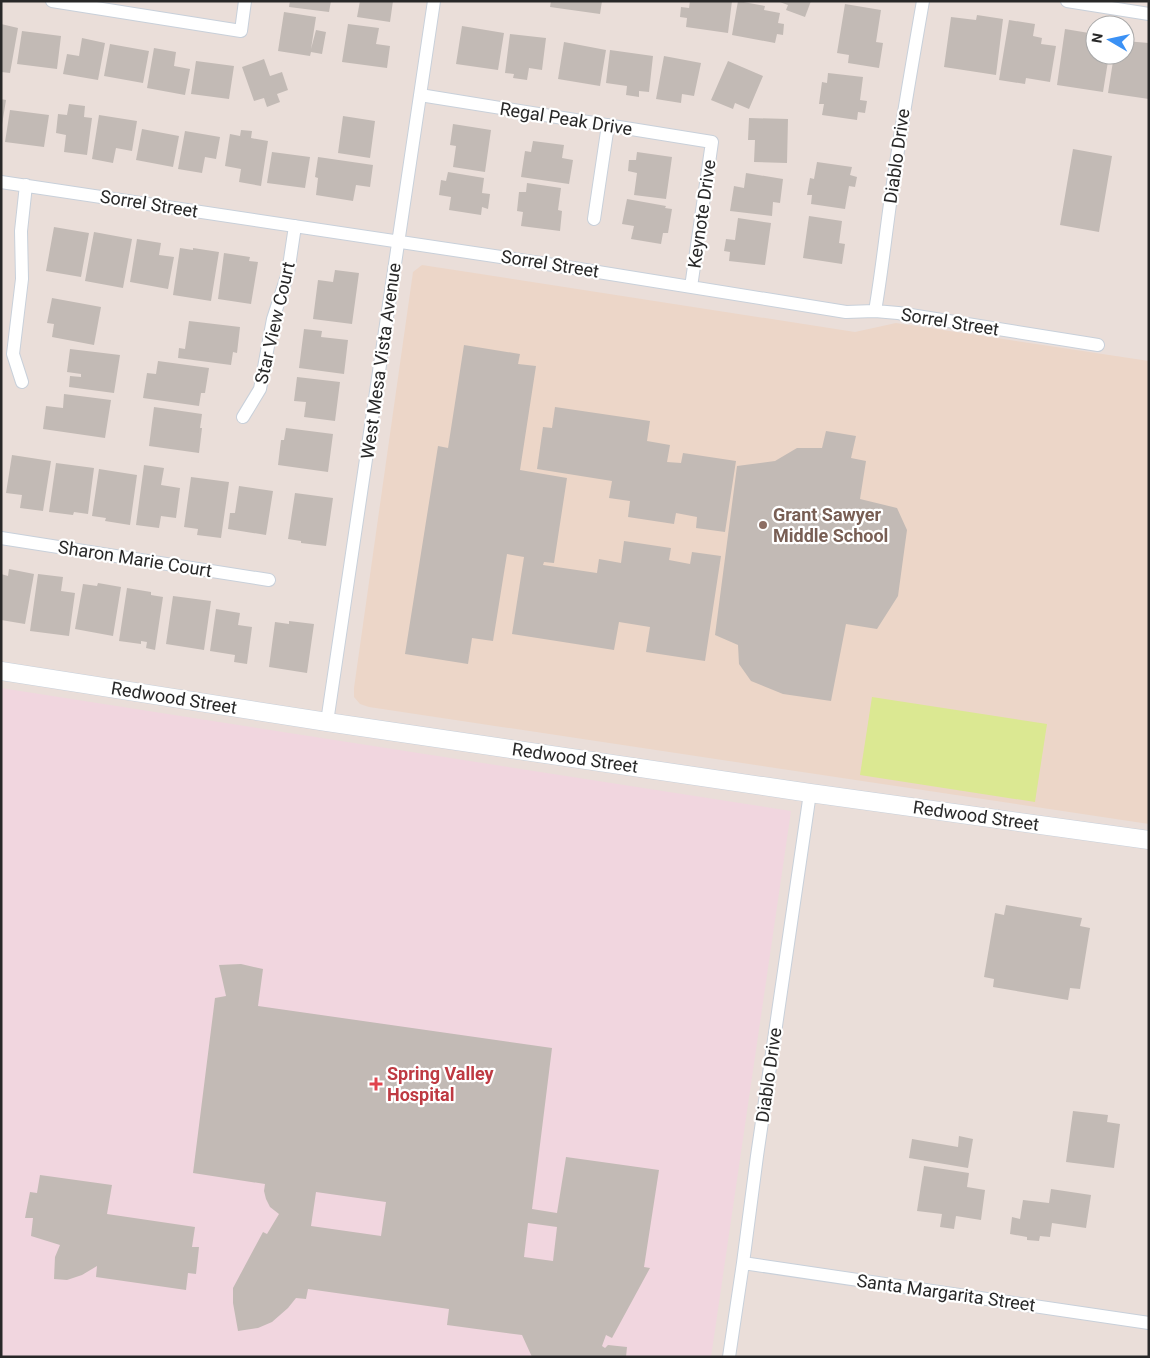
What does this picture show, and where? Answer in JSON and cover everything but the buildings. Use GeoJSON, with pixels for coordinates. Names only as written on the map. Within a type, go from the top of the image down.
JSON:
{"type":"FeatureCollection","features":[{"type":"Feature","properties":{"kind":"street"},"geometry":{"type":"LineString","coordinates":[[59,2],[241,31],[245,1]]}},
{"type":"Feature","properties":{"kind":"street","name":"West Mesa Vista Avenue"},"geometry":{"type":"LineString","coordinates":[[327,722],[434,1]]}},
{"type":"Feature","properties":{"kind":"street","name":"Diablo Drive"},"geometry":{"type":"LineString","coordinates":[[875,311],[903,113],[923,1]]}},
{"type":"Feature","properties":{"kind":"street"},"geometry":{"type":"LineString","coordinates":[[1067,1],[1149,14]]}},
{"type":"Feature","properties":{"kind":"street","name":"Regal Peak Drive"},"geometry":{"type":"LineString","coordinates":[[420,95],[712,142]]}},
{"type":"Feature","properties":{"kind":"street"},"geometry":{"type":"LineString","coordinates":[[594,219],[608,125]]}},
{"type":"Feature","properties":{"kind":"street","name":"Keynote Drive"},"geometry":{"type":"LineString","coordinates":[[691,286],[712,142]]}},
{"type":"Feature","properties":{"kind":"street","name":"Sorrel Street"},"geometry":{"type":"LineString","coordinates":[[1,182],[691,286],[846,312],[875,311],[904,314],[1098,345]]}},
{"type":"Feature","properties":{"kind":"street"},"geometry":{"type":"LineString","coordinates":[[22,382],[13,354],[22,278],[21,231],[26,185]]}},
{"type":"Feature","properties":{"kind":"street","name":"Star View Court"},"geometry":{"type":"LineString","coordinates":[[243,417],[260,389],[273,319],[288,273],[295,226]]}},
{"type":"Feature","properties":{"kind":"street","name":"Sharon Marie Court"},"geometry":{"type":"LineString","coordinates":[[1,538],[269,580]]}},
{"type":"Feature","properties":{"kind":"street","name":"Redwood Street"},"geometry":{"type":"LineString","coordinates":[[1,671],[327,722],[810,793],[1149,840]]}},
{"type":"Feature","properties":{"kind":"street","name":"Diablo Drive"},"geometry":{"type":"LineString","coordinates":[[729,1357],[810,793]]}},
{"type":"Feature","properties":{"kind":"street","name":"Santa Margarita Street"},"geometry":{"type":"LineString","coordinates":[[743,1263],[1149,1322]]}},
{"type":"Feature","properties":{"kind":"shaded area","name":"Grant Sawyer Middle School"},"geometry":{"type":"Polygon","coordinates":[[[422,265],[855,332],[896,323],[1149,361],[1149,824],[369,707],[360,704],[354,697],[354,688],[413,272],[422,265]]]}},
{"type":"Feature","properties":{"kind":"shaded area","name":"Spring Valley Hospital"},"geometry":{"type":"Polygon","coordinates":[[[1,688],[791,811],[711,1357],[1,1357],[1,688]]]}},
{"type":"Feature","properties":{"kind":"green space"},"geometry":{"type":"Polygon","coordinates":[[[872,697],[1047,724],[1035,802],[860,775],[872,697]]]}},
{"type":"Feature","properties":{"kind":"place","name":"Grant Sawyer Middle School"},"geometry":{"type":"Point","coordinates":[763,525]}},
{"type":"Feature","properties":{"kind":"place","name":"Spring Valley Hospital"},"geometry":{"type":"Point","coordinates":[376,1084]}}]}
